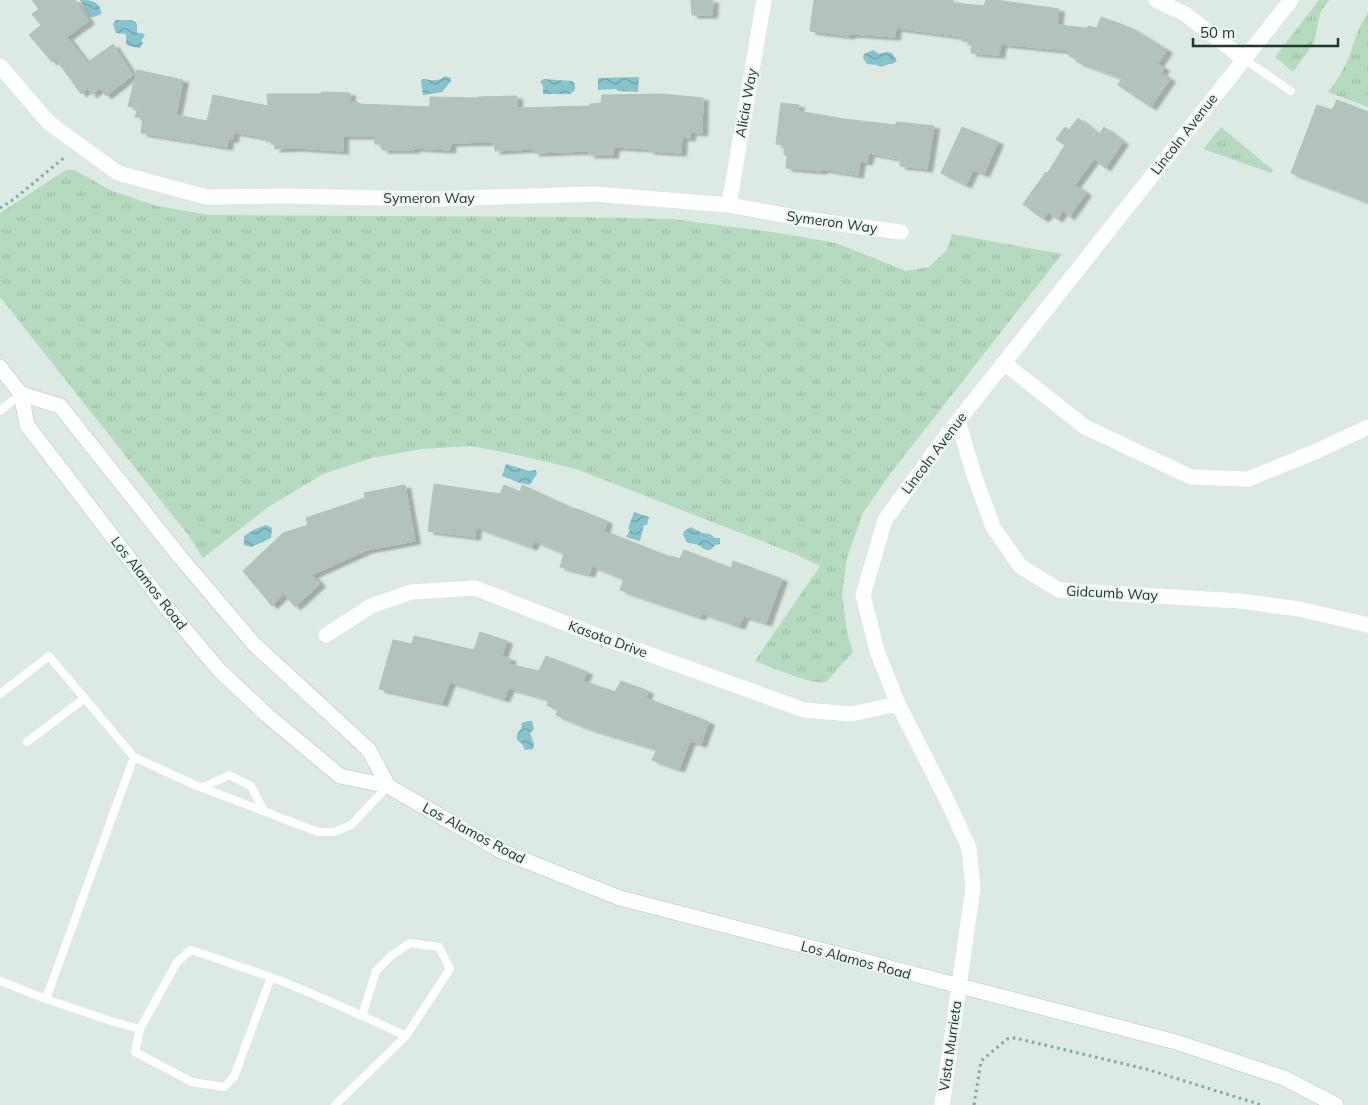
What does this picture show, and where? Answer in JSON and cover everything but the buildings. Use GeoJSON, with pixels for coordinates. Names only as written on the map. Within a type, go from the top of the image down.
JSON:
{"type":"FeatureCollection","features":[{"type":"Feature","properties":{"kind":"street","name":"Alicia Way"},"geometry":{"type":"LineString","coordinates":[[729,205],[764,0]]}},
{"type":"Feature","properties":{"kind":"street"},"geometry":{"type":"LineString","coordinates":[[1156,0],[1185,14],[1244,59]]}},
{"type":"Feature","properties":{"kind":"street","name":"Lincoln Avenue"},"geometry":{"type":"LineString","coordinates":[[959,986],[965,932],[973,888],[969,848],[898,704],[877,651],[864,595],[885,520],[958,421],[1291,0]]}},
{"type":"Feature","properties":{"kind":"street","name":"Symeron Way"},"geometry":{"type":"LineString","coordinates":[[0,66],[48,123],[118,173],[206,197],[283,196],[432,199],[594,194],[729,205],[811,220],[901,232]]}},
{"type":"Feature","properties":{"kind":"street"},"geometry":{"type":"LineString","coordinates":[[1004,363],[1085,427],[1191,477],[1248,479],[1317,451],[1368,427]]}},
{"type":"Feature","properties":{"kind":"street","name":"Los Alamos Road"},"geometry":{"type":"LineString","coordinates":[[0,367],[21,394],[27,425],[167,608],[219,670],[268,716],[340,776],[388,786],[501,851],[620,898],[1176,1042],[1284,1078],[1336,1105]]}},
{"type":"Feature","properties":{"kind":"street"},"geometry":{"type":"LineString","coordinates":[[21,394],[60,406],[180,557],[253,643],[369,750],[388,786]]}},
{"type":"Feature","properties":{"kind":"street","name":"Gidcumb Way"},"geometry":{"type":"LineString","coordinates":[[958,421],[974,475],[993,526],[1020,566],[1059,590],[1240,601],[1299,608],[1368,624]]}},
{"type":"Feature","properties":{"kind":"street","name":"Kasota Drive"},"geometry":{"type":"LineString","coordinates":[[326,635],[371,606],[411,592],[475,588],[594,634],[804,710],[852,714],[898,704]]}},
{"type":"Feature","properties":{"kind":"street","name":"Vista Murrieta"},"geometry":{"type":"LineString","coordinates":[[942,1105],[959,986]]}},
{"type":"Feature","properties":{"kind":"lane"},"geometry":{"type":"LineString","coordinates":[[1244,59],[1291,91]]}},
{"type":"Feature","properties":{"kind":"lane"},"geometry":{"type":"LineString","coordinates":[[0,411],[21,394]]}},
{"type":"Feature","properties":{"kind":"lane"},"geometry":{"type":"LineString","coordinates":[[0,694],[49,656],[134,757],[202,788],[318,832],[334,832],[351,825],[388,786]]}},
{"type":"Feature","properties":{"kind":"lane"},"geometry":{"type":"LineString","coordinates":[[27,742],[85,698]]}},
{"type":"Feature","properties":{"kind":"lane"},"geometry":{"type":"LineString","coordinates":[[46,999],[134,757]]}},
{"type":"Feature","properties":{"kind":"lane"},"geometry":{"type":"LineString","coordinates":[[202,788],[229,775],[251,786],[264,811]]}},
{"type":"Feature","properties":{"kind":"lane"},"geometry":{"type":"LineString","coordinates":[[335,1105],[406,1036],[450,969],[439,947],[410,943],[391,956],[376,971],[362,1016]]}},
{"type":"Feature","properties":{"kind":"lane"},"geometry":{"type":"LineString","coordinates":[[271,977],[234,1077],[224,1087],[192,1082],[136,1052],[140,1029],[177,962],[190,950],[271,977],[320,996],[406,1036]]}},
{"type":"Feature","properties":{"kind":"lane"},"geometry":{"type":"LineString","coordinates":[[0,981],[46,999],[140,1029]]}},
{"type":"Feature","properties":{"kind":"path"},"geometry":{"type":"LineString","coordinates":[[0,208],[14,199],[65,157]]}},
{"type":"Feature","properties":{"kind":"path"},"geometry":{"type":"LineString","coordinates":[[974,1105],[981,1062],[1007,1039],[1015,1038],[1146,1069],[1262,1105]]}},
{"type":"Feature","properties":{"kind":"green space"},"geometry":{"type":"Polygon","coordinates":[[[1319,0],[1329,0],[1320,13],[1314,43],[1293,72],[1275,57],[1319,0]]]}},
{"type":"Feature","properties":{"kind":"green space"},"geometry":{"type":"Polygon","coordinates":[[[1368,13],[1368,107],[1328,92],[1346,64],[1359,28],[1368,13]]]}},
{"type":"Feature","properties":{"kind":"green space"},"geometry":{"type":"Polygon","coordinates":[[[1221,127],[1273,170],[1271,173],[1203,149],[1221,127]]]}},
{"type":"Feature","properties":{"kind":"green space"},"geometry":{"type":"Polygon","coordinates":[[[66,170],[74,170],[112,191],[157,206],[209,215],[672,219],[779,233],[836,243],[906,271],[929,267],[947,250],[952,234],[1062,254],[890,474],[863,513],[847,557],[842,595],[847,633],[853,652],[826,682],[819,682],[791,675],[755,661],[820,566],[795,554],[576,469],[518,455],[471,446],[421,449],[372,458],[323,474],[268,507],[203,558],[189,536],[0,297],[0,213],[66,170]]]}},
{"type":"Feature","properties":{"kind":"water"},"geometry":{"type":"Polygon","coordinates":[[[80,0],[91,1],[97,4],[101,14],[90,17],[80,0]]]}},
{"type":"Feature","properties":{"kind":"water"},"geometry":{"type":"Polygon","coordinates":[[[116,20],[136,22],[137,33],[145,35],[141,41],[143,43],[140,48],[126,44],[126,34],[116,33],[113,24],[116,20]]]}},
{"type":"Feature","properties":{"kind":"water"},"geometry":{"type":"Polygon","coordinates":[[[873,50],[879,54],[892,53],[897,61],[880,67],[867,64],[863,58],[864,54],[873,50]]]}},
{"type":"Feature","properties":{"kind":"water"},"geometry":{"type":"Polygon","coordinates":[[[445,76],[451,78],[451,81],[442,92],[423,95],[421,81],[423,79],[438,80],[445,76]]]}},
{"type":"Feature","properties":{"kind":"water"},"geometry":{"type":"Polygon","coordinates":[[[639,77],[638,92],[618,91],[616,89],[598,90],[598,78],[639,77]]]}},
{"type":"Feature","properties":{"kind":"water"},"geometry":{"type":"Polygon","coordinates":[[[544,79],[572,81],[575,84],[575,90],[570,94],[543,94],[543,86],[540,82],[544,79]]]}},
{"type":"Feature","properties":{"kind":"water"},"geometry":{"type":"Polygon","coordinates":[[[506,464],[529,471],[536,470],[537,474],[530,484],[521,483],[502,476],[506,464]]]}},
{"type":"Feature","properties":{"kind":"water"},"geometry":{"type":"Polygon","coordinates":[[[634,512],[649,517],[647,525],[644,525],[640,541],[626,537],[630,530],[628,529],[634,512]]]}},
{"type":"Feature","properties":{"kind":"water"},"geometry":{"type":"Polygon","coordinates":[[[266,525],[272,528],[271,538],[251,547],[244,545],[244,536],[266,525]]]}},
{"type":"Feature","properties":{"kind":"water"},"geometry":{"type":"Polygon","coordinates":[[[691,527],[702,533],[710,534],[715,538],[720,538],[720,544],[715,545],[710,550],[706,550],[696,544],[687,542],[683,535],[684,531],[691,527]]]}},
{"type":"Feature","properties":{"kind":"water"},"geometry":{"type":"Polygon","coordinates":[[[532,721],[534,729],[530,733],[534,744],[533,749],[525,750],[517,740],[517,737],[522,723],[532,721]]]}}]}
